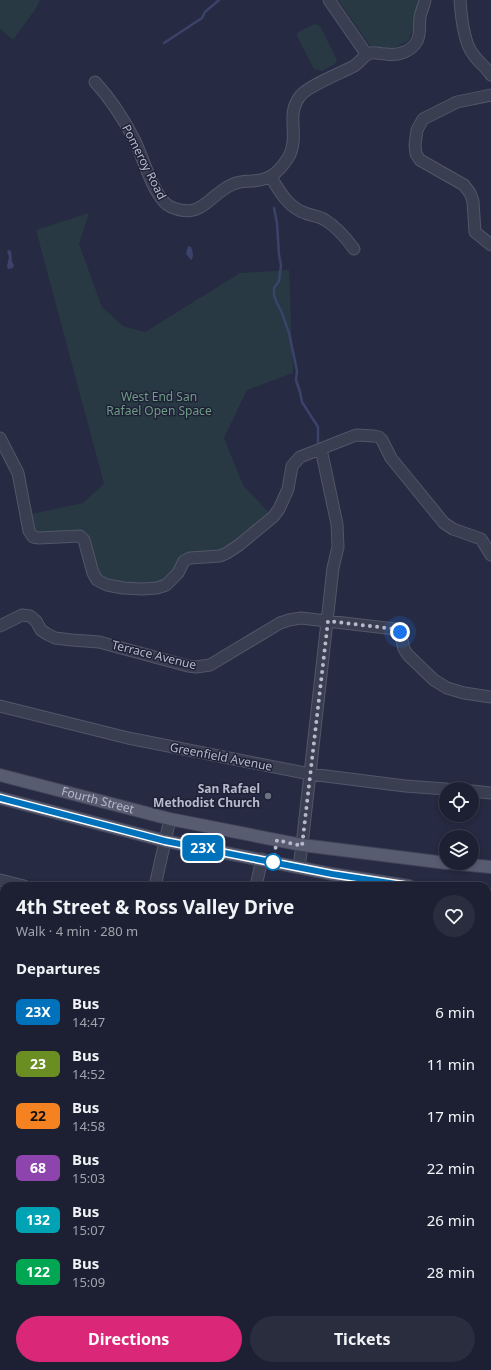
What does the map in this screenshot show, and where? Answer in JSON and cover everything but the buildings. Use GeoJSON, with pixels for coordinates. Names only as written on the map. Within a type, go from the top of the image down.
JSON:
{"type":"FeatureCollection","features":[{"type":"Feature","properties":{"kind":"main road","name":"Fourth Street"},"geometry":{"type":"LineString","coordinates":[[0,775],[170,819],[302,846],[439,862]]}},
{"type":"Feature","properties":{"kind":"main road","name":"Fourth Street"},"geometry":{"type":"LineString","coordinates":[[0,798],[165,841],[385,882]]}},
{"type":"Feature","properties":{"kind":"main road"},"geometry":{"type":"LineString","coordinates":[[479,867],[491,868]]}},
{"type":"Feature","properties":{"kind":"street"},"geometry":{"type":"LineString","coordinates":[[329,0],[367,54]]}},
{"type":"Feature","properties":{"kind":"street"},"geometry":{"type":"LineString","coordinates":[[354,249],[344,236],[324,219],[299,211],[289,203],[280,194],[271,177],[292,150],[293,109],[301,95],[311,88],[353,66],[362,60],[367,54],[400,54],[414,46],[418,38],[420,17],[425,0]]}},
{"type":"Feature","properties":{"kind":"street"},"geometry":{"type":"LineString","coordinates":[[460,0],[464,32],[472,54],[491,75]]}},
{"type":"Feature","properties":{"kind":"street","name":"Pomeroy Road"},"geometry":{"type":"LineString","coordinates":[[95,82],[106,93],[134,139],[148,173],[160,196],[164,203],[169,206],[180,210],[195,210],[208,203],[231,185],[238,182],[260,180],[271,177]]}},
{"type":"Feature","properties":{"kind":"street"},"geometry":{"type":"LineString","coordinates":[[491,95],[457,102],[423,119],[418,130],[415,145],[416,154],[420,160],[464,185],[470,193],[473,201],[475,232],[491,245]]}},
{"type":"Feature","properties":{"kind":"street"},"geometry":{"type":"LineString","coordinates":[[0,438],[18,473],[27,525],[33,537],[80,536],[84,540],[93,573],[97,580],[107,585],[123,588],[157,588],[166,585],[178,573],[184,561],[190,558],[220,556],[227,553],[273,517],[279,509],[288,489],[290,470],[294,462],[309,452],[321,449],[356,435],[379,437],[391,458],[444,523],[453,530],[481,539],[491,555]]}},
{"type":"Feature","properties":{"kind":"street"},"geometry":{"type":"LineString","coordinates":[[299,867],[333,568],[339,536],[338,524],[321,449]]}},
{"type":"Feature","properties":{"kind":"street","name":"Terrace Avenue"},"geometry":{"type":"LineString","coordinates":[[0,626],[22,615],[30,616],[36,621],[41,630],[55,638],[99,642],[196,667],[210,665],[285,621],[301,618],[395,629],[400,632],[404,649],[408,655],[434,680],[447,688],[464,693],[491,697]]}},
{"type":"Feature","properties":{"kind":"street","name":"Greenfield Avenue"},"geometry":{"type":"LineString","coordinates":[[0,706],[128,738],[310,774],[406,786],[439,788]]}},
{"type":"Feature","properties":{"kind":"street"},"geometry":{"type":"LineString","coordinates":[[479,792],[491,793]]}},
{"type":"Feature","properties":{"kind":"street"},"geometry":{"type":"LineString","coordinates":[[156,882],[170,819]]}},
{"type":"Feature","properties":{"kind":"street"},"geometry":{"type":"LineString","coordinates":[[257,882],[262,859]]}},
{"type":"Feature","properties":{"kind":"green space"},"geometry":{"type":"Polygon","coordinates":[[[0,0],[40,0],[35,10],[13,40],[0,29],[0,0]]]}},
{"type":"Feature","properties":{"kind":"green space"},"geometry":{"type":"Polygon","coordinates":[[[338,0],[419,0],[415,24],[409,40],[392,49],[370,46],[338,0]]]}},
{"type":"Feature","properties":{"kind":"green space"},"geometry":{"type":"Polygon","coordinates":[[[315,24],[320,26],[337,60],[335,64],[322,71],[314,69],[297,36],[298,32],[315,24]]]}},
{"type":"Feature","properties":{"kind":"green space","name":"West End San Rafael Open Space"},"geometry":{"type":"Polygon","coordinates":[[[89,213],[79,244],[102,307],[123,326],[145,332],[240,273],[289,270],[293,373],[247,390],[224,438],[243,485],[273,517],[220,556],[190,558],[157,588],[97,580],[84,540],[33,537],[31,514],[83,503],[104,484],[36,230],[89,213]]]}},
{"type":"Feature","properties":{"kind":"water"},"geometry":{"type":"Polygon","coordinates":[[[188,246],[191,247],[192,250],[193,256],[191,260],[186,254],[188,246]]]}},
{"type":"Feature","properties":{"kind":"water"},"geometry":{"type":"Polygon","coordinates":[[[7,251],[11,251],[12,262],[14,265],[13,268],[8,269],[7,266],[9,257],[7,251]]]}},
{"type":"Feature","properties":{"kind":"waterway"},"geometry":{"type":"LineString","coordinates":[[164,43],[202,18],[205,12],[219,0]]}},
{"type":"Feature","properties":{"kind":"waterway"},"geometry":{"type":"LineString","coordinates":[[274,208],[281,265],[279,281],[274,288],[274,295],[289,333],[297,371],[296,380],[302,402],[318,427],[318,446]]}},
{"type":"Feature","properties":{"kind":"bus line","name":"23X"},"geometry":{"type":"LineString","coordinates":[[0,798],[165,841],[332,874],[383,882]]}},
{"type":"Feature","properties":{"kind":"place","name":"San Rafael Methodist Church"},"geometry":{"type":"Point","coordinates":[268,796]}},
{"type":"Feature","properties":{"kind":"route"},"geometry":{"type":"LineString","coordinates":[[273,862],[277,840],[302,846],[328,621],[395,629],[400,632]]}}]}
